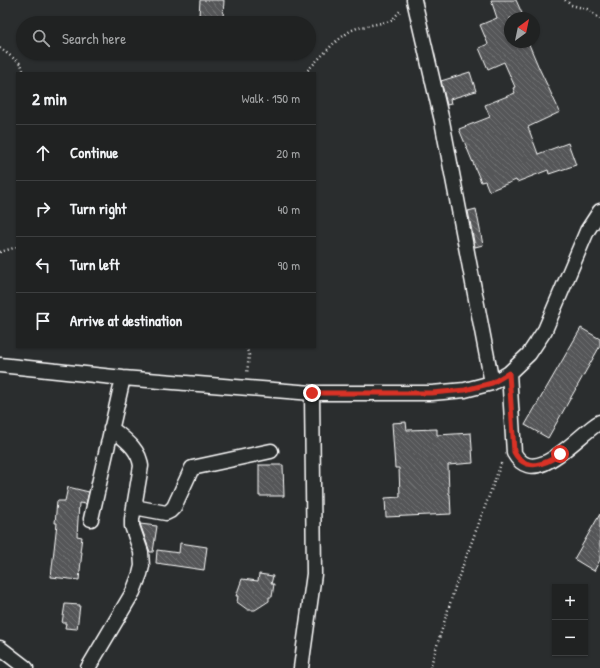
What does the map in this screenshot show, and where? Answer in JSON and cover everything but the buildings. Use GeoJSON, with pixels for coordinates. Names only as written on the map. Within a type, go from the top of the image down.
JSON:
{"type":"FeatureCollection","features":[{"type":"Feature","properties":{"kind":"street"},"geometry":{"type":"LineString","coordinates":[[410,3],[442,121],[492,383]]}},
{"type":"Feature","properties":{"kind":"street"},"geometry":{"type":"LineString","coordinates":[[0,365],[123,378],[312,393],[432,393],[465,390],[492,383],[509,373],[529,354],[545,330],[587,231],[600,211]]}},
{"type":"Feature","properties":{"kind":"street"},"geometry":{"type":"LineString","coordinates":[[509,373],[514,452],[517,458],[522,462],[528,465],[546,463],[560,454],[591,427],[600,422]]}},
{"type":"Feature","properties":{"kind":"street"},"geometry":{"type":"LineString","coordinates":[[91,519],[123,378]]}},
{"type":"Feature","properties":{"kind":"street"},"geometry":{"type":"LineString","coordinates":[[301,668],[314,574],[312,393]]}},
{"type":"Feature","properties":{"kind":"street"},"geometry":{"type":"LineString","coordinates":[[88,668],[133,592],[140,574],[142,559],[132,526],[141,466],[140,459],[135,449],[111,428]]}},
{"type":"Feature","properties":{"kind":"street"},"geometry":{"type":"LineString","coordinates":[[134,507],[166,513],[170,512],[174,507],[192,468],[272,451]]}},
{"type":"Feature","properties":{"kind":"street"},"geometry":{"type":"LineString","coordinates":[[0,648],[26,668]]}},
{"type":"Feature","properties":{"kind":"path"},"geometry":{"type":"LineString","coordinates":[[565,0],[571,5],[587,9],[600,19]]}},
{"type":"Feature","properties":{"kind":"path"},"geometry":{"type":"LineString","coordinates":[[306,72],[334,43],[350,31],[391,20],[410,3]]}},
{"type":"Feature","properties":{"kind":"path"},"geometry":{"type":"LineString","coordinates":[[0,48],[21,64],[24,72]]}},
{"type":"Feature","properties":{"kind":"path"},"geometry":{"type":"LineString","coordinates":[[0,252],[16,247]]}},
{"type":"Feature","properties":{"kind":"path"},"geometry":{"type":"LineString","coordinates":[[245,388],[249,355],[246,348]]}},
{"type":"Feature","properties":{"kind":"path"},"geometry":{"type":"LineString","coordinates":[[430,668],[456,584],[504,455]]}},
{"type":"Feature","properties":{"kind":"route"},"geometry":{"type":"LineString","coordinates":[[312,393],[432,393],[465,390],[492,383],[509,373],[514,452],[517,458],[528,465],[536,465],[546,463],[560,454]]}}]}
